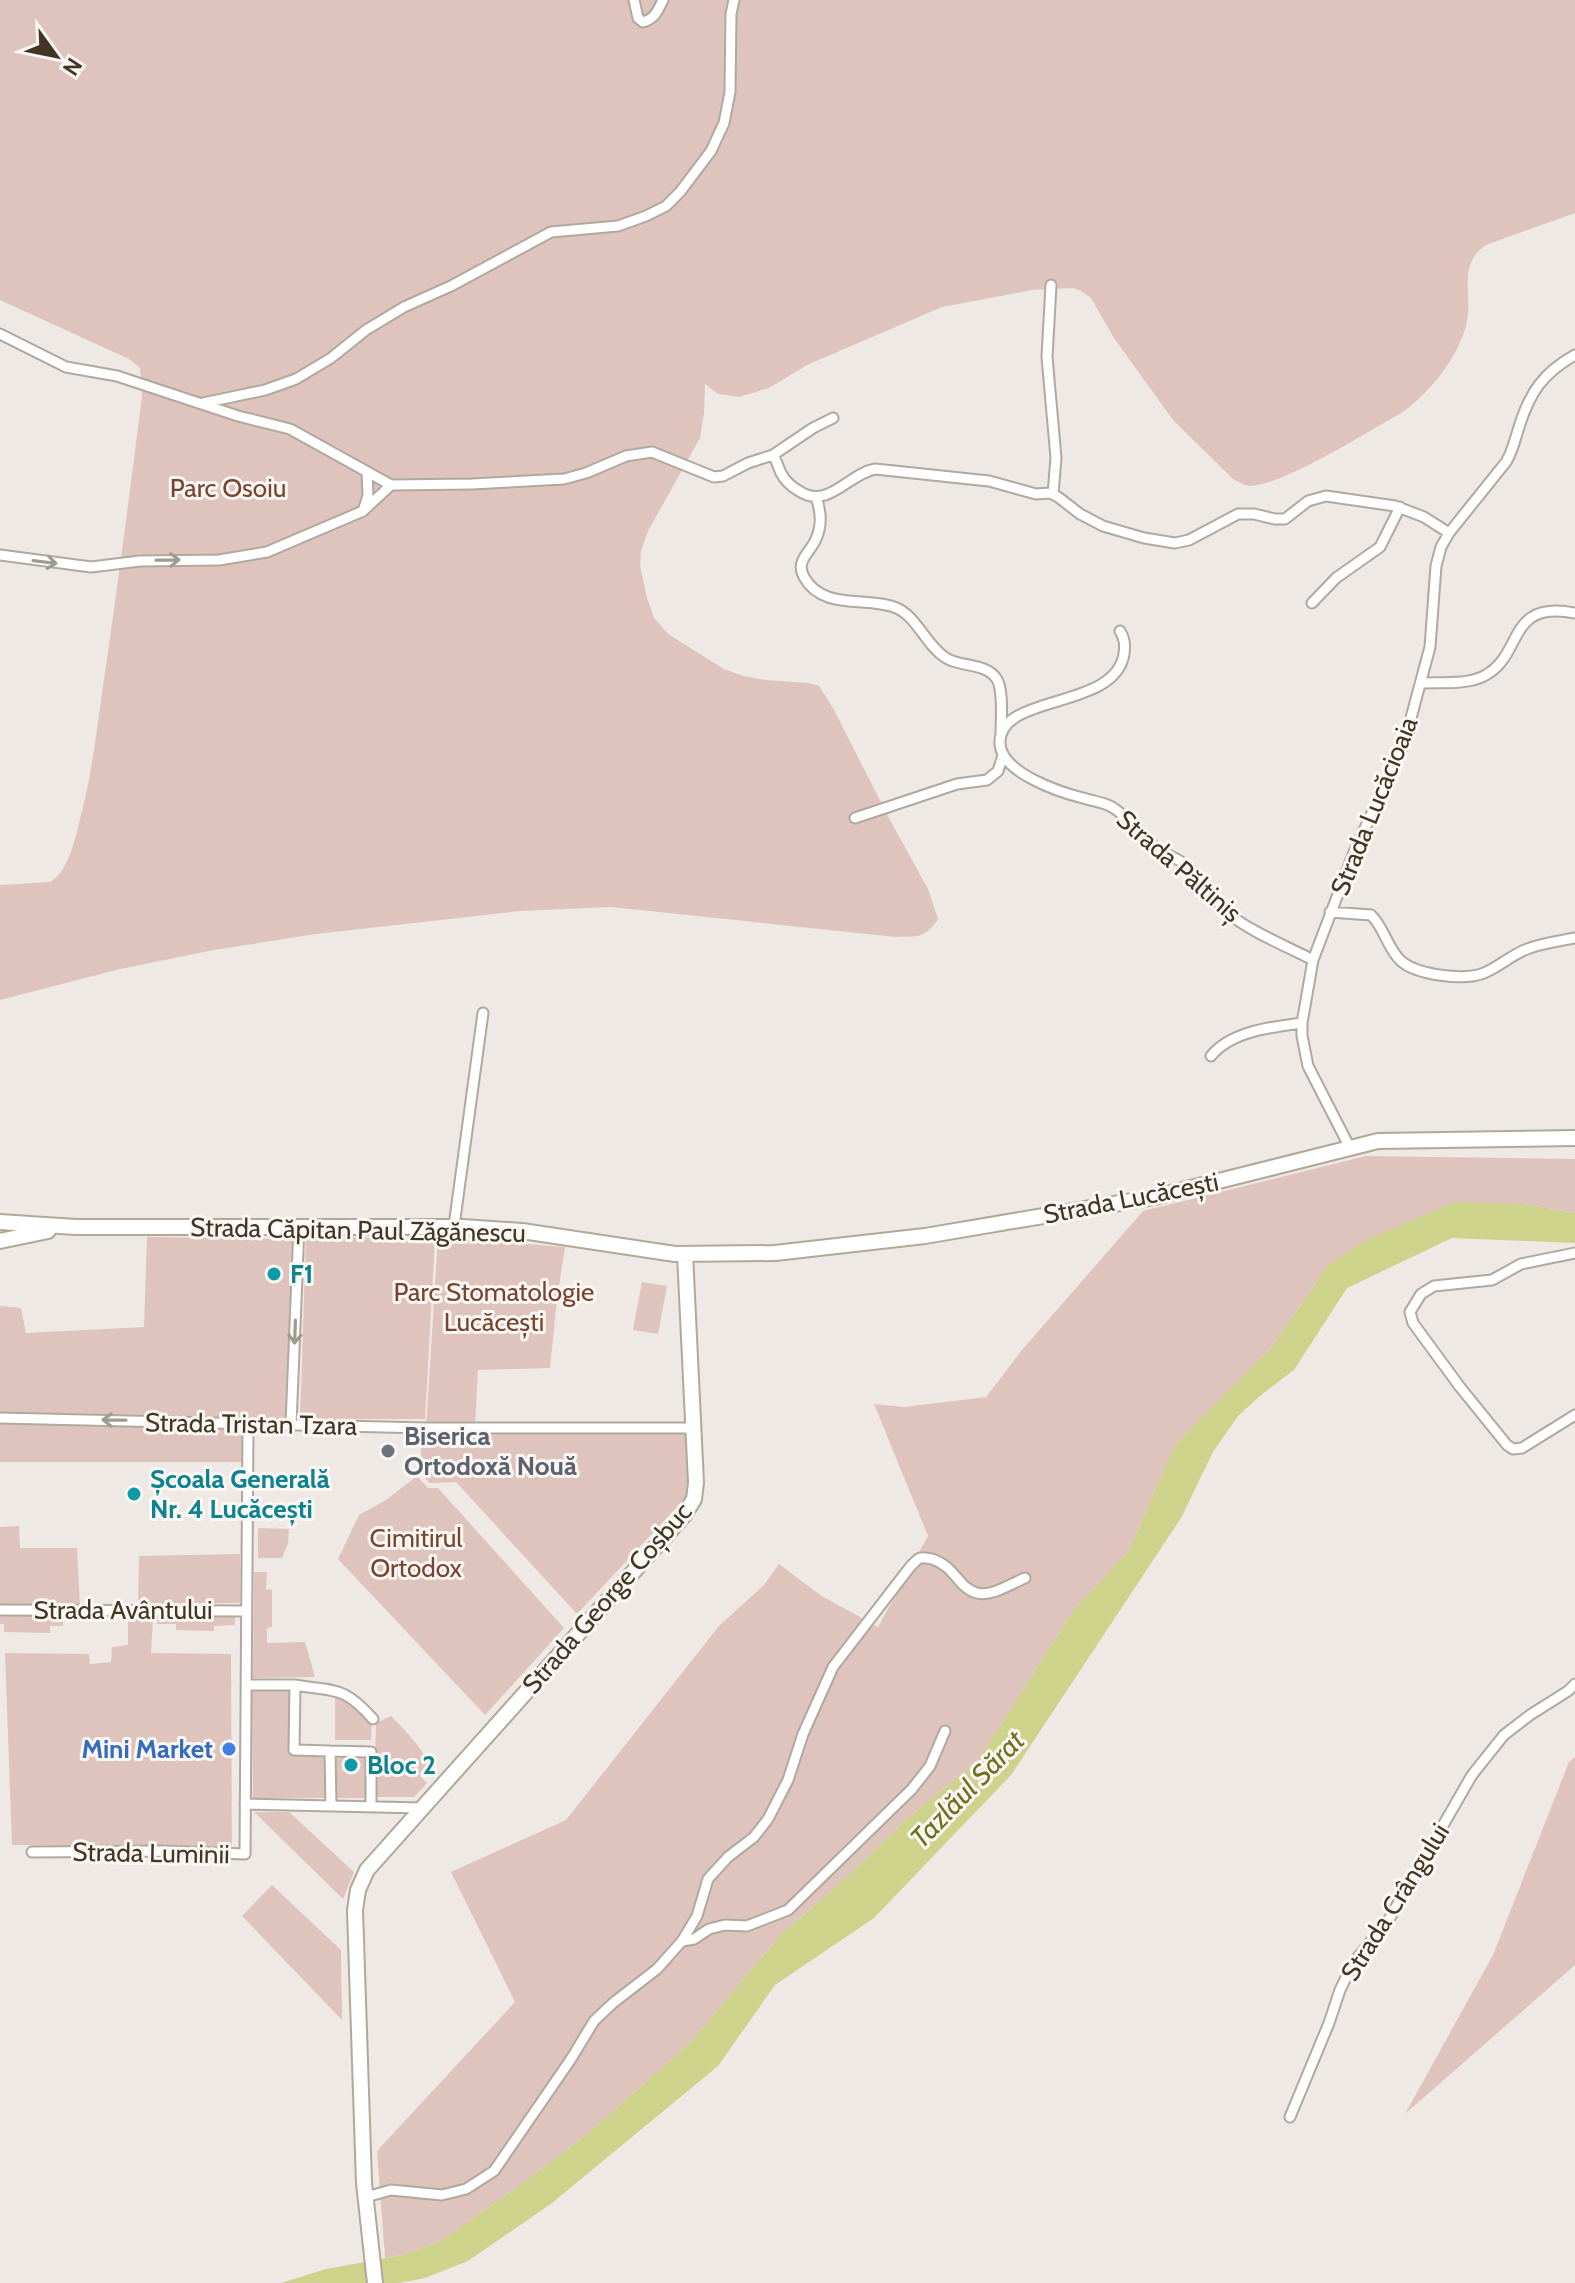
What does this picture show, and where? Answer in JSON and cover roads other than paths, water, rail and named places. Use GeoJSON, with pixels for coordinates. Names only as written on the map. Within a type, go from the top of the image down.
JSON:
{"type":"FeatureCollection","features":[{"type":"Feature","properties":{"kind":"main road","name":"Strada Lucăcești"},"geometry":{"type":"LineString","coordinates":[[685,1254],[775,1253],[925,1236],[1155,1197],[1378,1141],[1575,1138]]}},
{"type":"Feature","properties":{"kind":"main road","name":"Strada Căpitan Paul Zăgănescu"},"geometry":{"type":"LineString","coordinates":[[0,1222],[76,1227],[454,1226],[522,1231],[645,1251],[685,1254]]}},
{"type":"Feature","properties":{"kind":"main road","name":"Strada Căpitan Paul Zăgănescu"},"geometry":{"type":"LineString","coordinates":[[0,1241],[76,1227]]}},
{"type":"Feature","properties":{"kind":"main road","name":"Strada George Coșbuc"},"geometry":{"type":"LineString","coordinates":[[375,2283],[366,2197],[355,1910],[358,1890],[367,1870],[685,1514],[694,1499],[696,1483],[685,1254]]}},
{"type":"Feature","properties":{"kind":"street"},"geometry":{"type":"LineString","coordinates":[[634,0],[638,18],[643,22],[655,15],[663,0]]}},
{"type":"Feature","properties":{"kind":"street"},"geometry":{"type":"LineString","coordinates":[[203,403],[265,390],[296,379],[404,307],[451,286],[551,232],[618,226],[666,206],[711,151],[724,123],[730,92],[734,0]]}},
{"type":"Feature","properties":{"kind":"street"},"geometry":{"type":"LineString","coordinates":[[1051,285],[1047,357],[1056,458],[1053,494]]}},
{"type":"Feature","properties":{"kind":"street"},"geometry":{"type":"LineString","coordinates":[[0,334],[66,367],[117,376],[238,416],[290,429],[391,485],[544,481],[575,477],[642,452],[661,454],[714,477],[723,476],[773,455],[833,418]]}},
{"type":"Feature","properties":{"kind":"street","name":"Strada Lucăcioaia"},"geometry":{"type":"LineString","coordinates":[[1350,1148],[1308,1066],[1302,1036],[1313,960],[1354,852],[1404,744],[1430,647],[1436,566],[1441,547],[1506,462],[1526,406],[1541,380],[1575,355]]}},
{"type":"Feature","properties":{"kind":"street"},"geometry":{"type":"LineString","coordinates":[[773,455],[785,480],[806,495],[826,496],[867,471],[884,469],[989,481],[1036,494],[1053,494],[1103,526],[1175,543],[1189,540],[1238,514],[1285,519],[1308,501],[1319,497],[1366,500],[1400,507],[1424,517],[1449,533]]}},
{"type":"Feature","properties":{"kind":"street"},"geometry":{"type":"LineString","coordinates":[[363,511],[368,496],[367,472]]}},
{"type":"Feature","properties":{"kind":"street"},"geometry":{"type":"LineString","coordinates":[[0,555],[91,567],[140,561],[219,560],[267,552],[363,511],[391,485]]}},
{"type":"Feature","properties":{"kind":"street"},"geometry":{"type":"LineString","coordinates":[[816,497],[820,527],[801,566],[807,581],[833,599],[894,607],[908,616],[940,654],[953,662],[983,669],[995,676],[1000,687],[1003,755],[998,771],[987,780],[957,784],[855,818]]}},
{"type":"Feature","properties":{"kind":"street"},"geometry":{"type":"LineString","coordinates":[[1312,603],[1343,573],[1380,547],[1400,507]]}},
{"type":"Feature","properties":{"kind":"street"},"geometry":{"type":"LineString","coordinates":[[1421,683],[1470,680],[1486,675],[1497,666],[1519,630],[1532,617],[1559,610],[1575,613]]}},
{"type":"Feature","properties":{"kind":"street"},"geometry":{"type":"LineString","coordinates":[[1001,736],[1005,726],[1017,717],[1103,685],[1114,677],[1122,665],[1125,650],[1120,631]]}},
{"type":"Feature","properties":{"kind":"street","name":"Strada Păltiniș"},"geometry":{"type":"LineString","coordinates":[[1003,755],[1011,766],[1040,783],[1109,805],[1129,819],[1157,848],[1183,863],[1230,914],[1313,960]]}},
{"type":"Feature","properties":{"kind":"street"},"geometry":{"type":"LineString","coordinates":[[1330,912],[1371,915],[1390,948],[1402,961],[1415,970],[1444,974],[1479,974],[1528,948],[1575,938]]}},
{"type":"Feature","properties":{"kind":"street"},"geometry":{"type":"LineString","coordinates":[[454,1226],[483,1013]]}},
{"type":"Feature","properties":{"kind":"street"},"geometry":{"type":"LineString","coordinates":[[1211,1056],[1230,1040],[1264,1029],[1302,1023]]}},
{"type":"Feature","properties":{"kind":"street"},"geometry":{"type":"LineString","coordinates":[[291,1425],[299,1226]]}},
{"type":"Feature","properties":{"kind":"street"},"geometry":{"type":"LineString","coordinates":[[1575,1253],[1521,1264],[1492,1280],[1434,1286],[1421,1294],[1410,1312],[1413,1323],[1460,1387],[1513,1449],[1522,1448],[1575,1415]]}},
{"type":"Feature","properties":{"kind":"street","name":"Strada Tristan Tzara"},"geometry":{"type":"LineString","coordinates":[[0,1418],[291,1425],[693,1428]]}},
{"type":"Feature","properties":{"kind":"street","name":"Strada Luminii"},"geometry":{"type":"LineString","coordinates":[[32,1852],[245,1854],[248,1424]]}},
{"type":"Feature","properties":{"kind":"street"},"geometry":{"type":"LineString","coordinates":[[366,2197],[391,2190],[442,2195],[466,2189],[494,2171],[594,2021],[657,1969],[682,1941],[697,1916],[708,1879],[728,1857],[754,1837],[768,1819],[788,1780],[803,1734],[833,1667],[910,1567],[920,1558],[944,1563],[962,1583],[979,1594],[990,1593],[1025,1578]]}},
{"type":"Feature","properties":{"kind":"street","name":"Strada Avântului"},"geometry":{"type":"LineString","coordinates":[[0,1610],[246,1611]]}},
{"type":"Feature","properties":{"kind":"street","name":"Strada Crângului"},"geometry":{"type":"LineString","coordinates":[[1290,2117],[1353,1963],[1388,1921],[1472,1775],[1504,1735],[1575,1684]]}},
{"type":"Feature","properties":{"kind":"street"},"geometry":{"type":"LineString","coordinates":[[246,1685],[295,1685],[339,1690],[350,1696],[373,1719]]}},
{"type":"Feature","properties":{"kind":"street"},"geometry":{"type":"LineString","coordinates":[[295,1685],[294,1750],[371,1752],[371,1807]]}},
{"type":"Feature","properties":{"kind":"street"},"geometry":{"type":"LineString","coordinates":[[682,1941],[694,1939],[709,1929],[725,1925],[747,1926],[788,1910],[912,1789],[930,1766],[945,1731]]}},
{"type":"Feature","properties":{"kind":"street"},"geometry":{"type":"LineString","coordinates":[[330,1751],[331,1806]]}},
{"type":"Feature","properties":{"kind":"street"},"geometry":{"type":"LineString","coordinates":[[245,1804],[422,1808]]}},
{"type":"Feature","properties":{"kind":"water","name":"Tazlăul Sărat"},"geometry":{"type":"Polygon","coordinates":[[[1454,1202],[1524,1204],[1575,1213],[1575,1243],[1452,1238],[1347,1288],[1294,1370],[1238,1416],[1213,1452],[1181,1518],[1011,1775],[874,1918],[775,1985],[718,2066],[552,2203],[468,2261],[425,2278],[399,2283],[281,2283],[326,2269],[403,2255],[441,2241],[585,2136],[689,2044],[782,1933],[833,1890],[908,1818],[978,1760],[1075,1608],[1128,1552],[1175,1445],[1273,1346],[1327,1266],[1366,1240],[1454,1202]]]}},
{"type":"Feature","properties":{"kind":"place","name":"F1"},"geometry":{"type":"Point","coordinates":[274,1274]}},
{"type":"Feature","properties":{"kind":"place","name":"Biserica Ortodoxă Nouă"},"geometry":{"type":"Point","coordinates":[388,1451]}},
{"type":"Feature","properties":{"kind":"place","name":"Școala Generală Nr. 4 Lucăcești"},"geometry":{"type":"Point","coordinates":[134,1494]}},
{"type":"Feature","properties":{"kind":"place","name":"Mini Market"},"geometry":{"type":"Point","coordinates":[229,1749]}},
{"type":"Feature","properties":{"kind":"place","name":"Bloc 2"},"geometry":{"type":"Point","coordinates":[351,1765]}},
{"type":"Feature","properties":{"kind":"park label","name":"Parc Osoiu"},"geometry":{"type":"Point","coordinates":[228,488]}},
{"type":"Feature","properties":{"kind":"park label","name":"Parc Stomatologie Lucăcești"},"geometry":{"type":"Point","coordinates":[494,1307]}},
{"type":"Feature","properties":{"kind":"park label","name":"Cimitirul Ortodox"},"geometry":{"type":"Point","coordinates":[416,1553]}}]}
